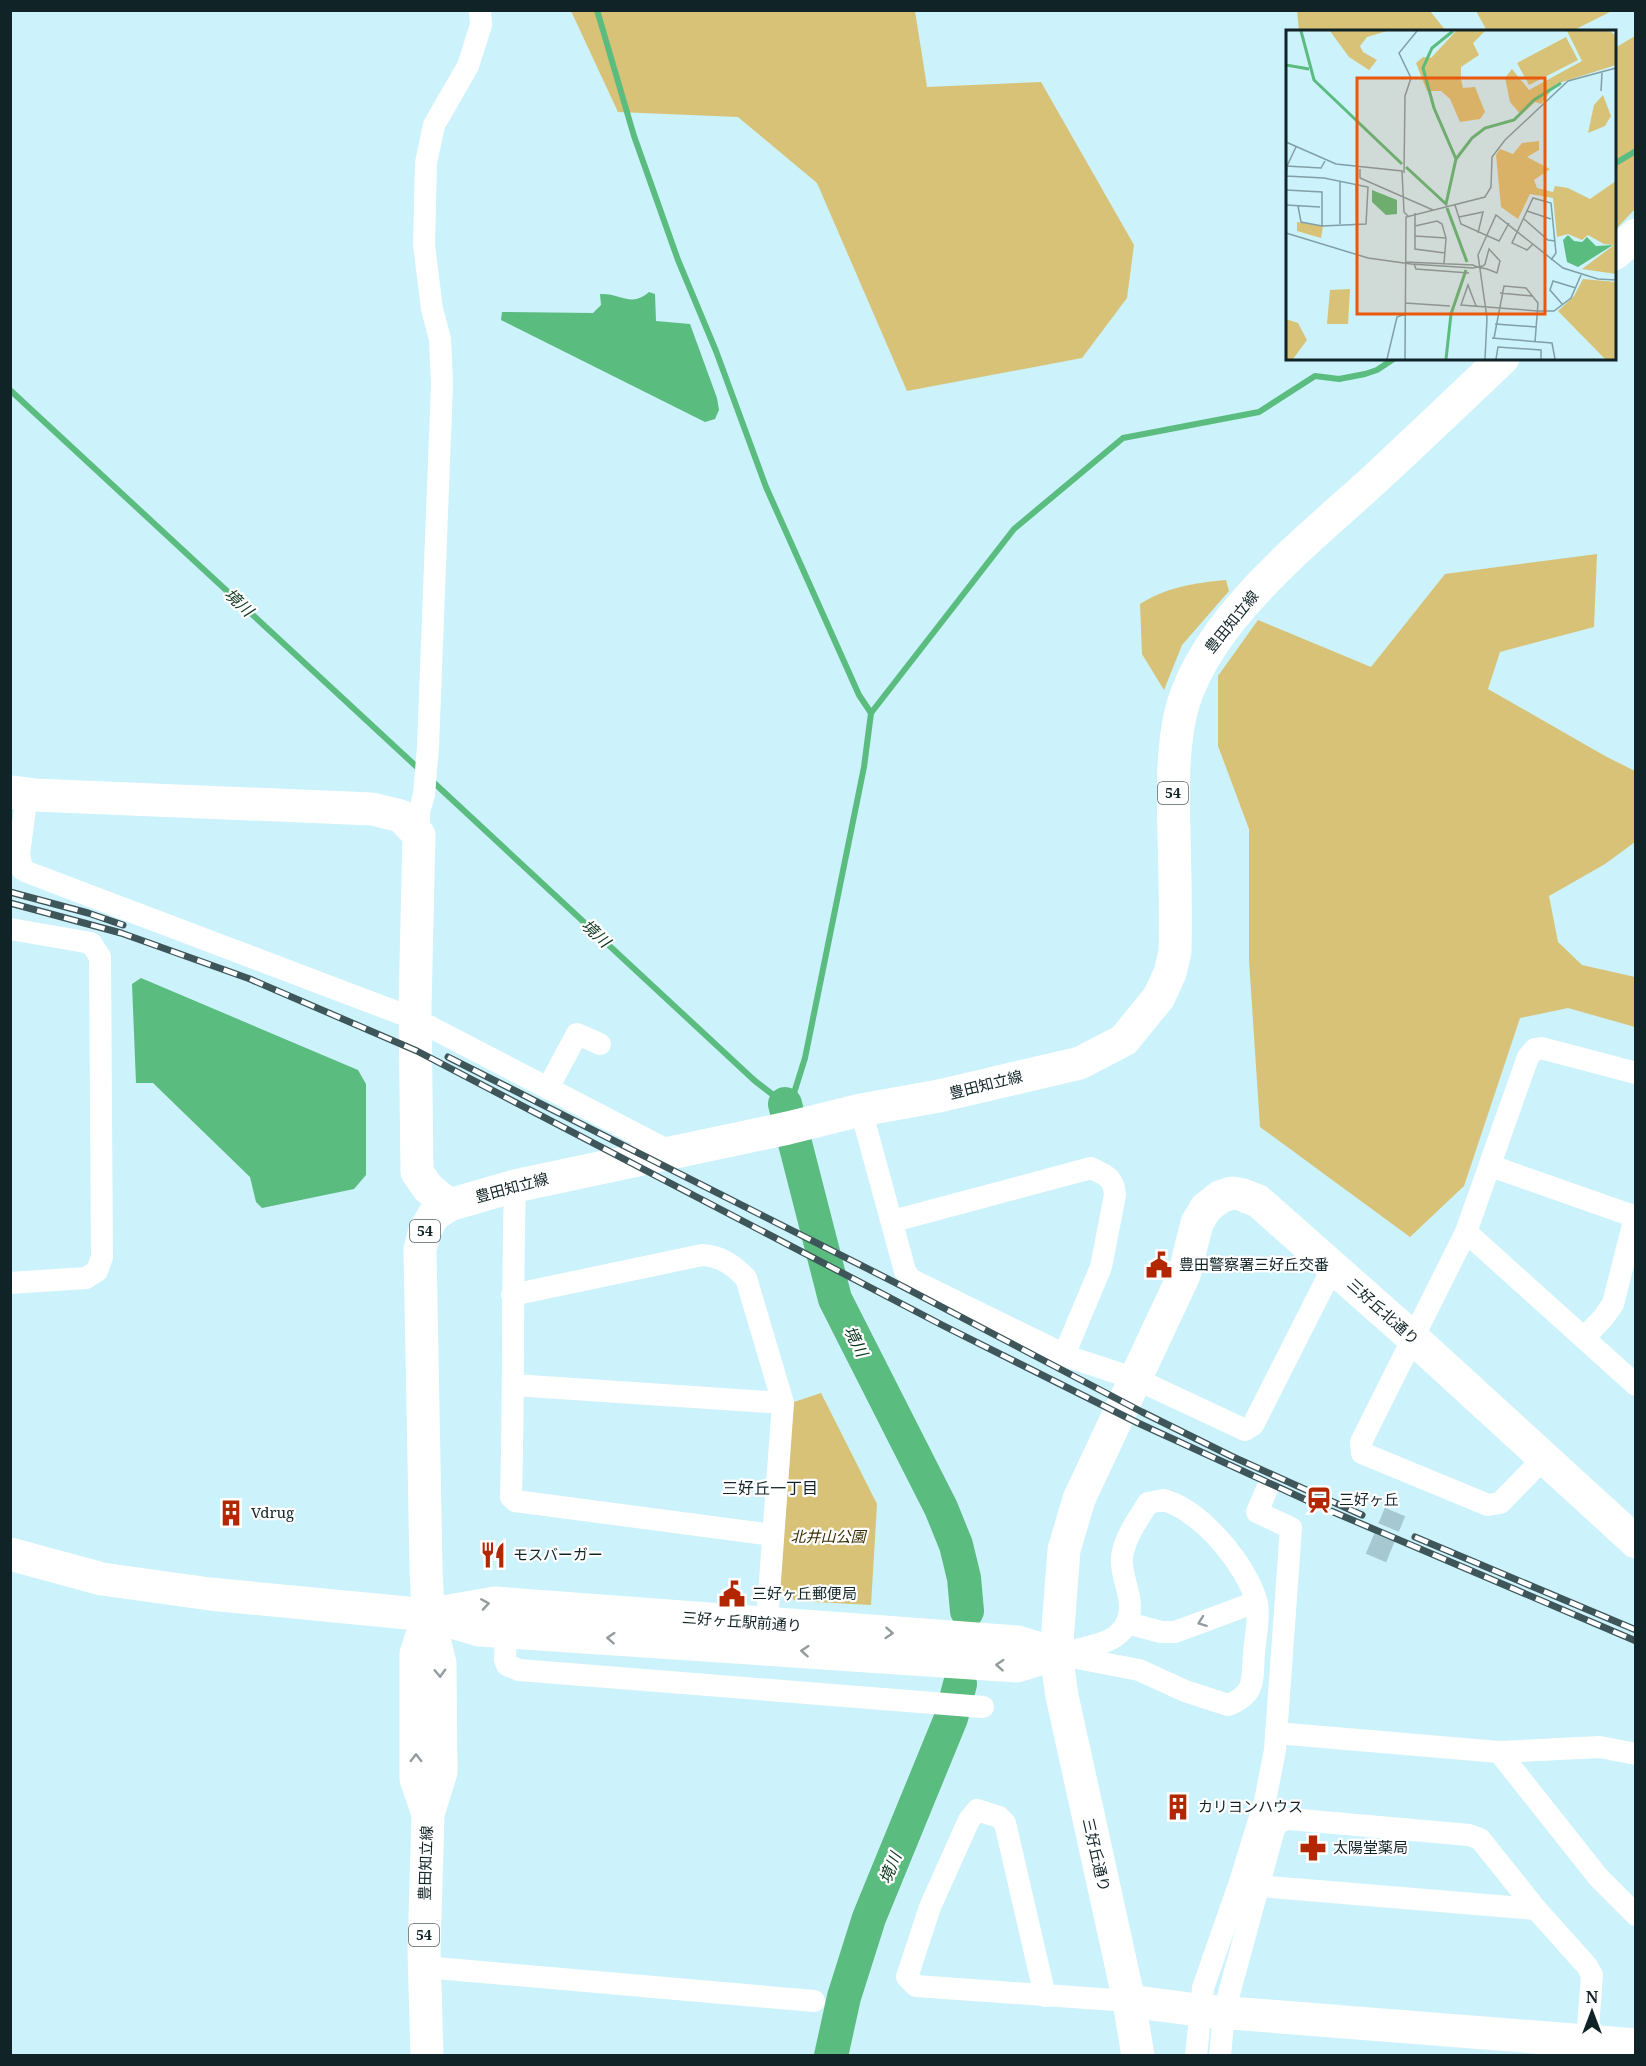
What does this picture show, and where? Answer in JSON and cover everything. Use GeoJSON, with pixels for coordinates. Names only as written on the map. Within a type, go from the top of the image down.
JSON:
{"type":"FeatureCollection","features":[{"type":"Feature","properties":{"kind":"street"},"geometry":{"type":"LineString","coordinates":[[449,1205],[428,1188],[417,1172],[415,1019],[418,812],[424,795],[426,760],[442,384],[440,339],[432,309],[424,245],[426,163],[434,125],[468,66],[481,25],[480,10]]}},
{"type":"Feature","properties":{"kind":"street"},"geometry":{"type":"LineString","coordinates":[[1616,252],[1635,235]]}},
{"type":"Feature","properties":{"kind":"street","name":"豊田知立線"},"geometry":{"type":"LineString","coordinates":[[427,2055],[424,1967],[428,1814],[416,1779],[415,1673],[416,1654],[428,1616],[420,1250],[425,1230],[434,1215],[449,1205],[515,1186],[939,1096],[1080,1063],[1124,1040],[1159,997],[1170,973],[1175,952],[1173,781],[1176,743],[1184,705],[1194,676],[1206,654],[1236,614],[1300,547],[1501,360]]}},
{"type":"Feature","properties":{"kind":"street"},"geometry":{"type":"LineString","coordinates":[[419,836],[401,816],[372,808],[19,793],[20,854],[22,869],[27,872],[415,1019],[671,1152]]}},
{"type":"Feature","properties":{"kind":"street"},"geometry":{"type":"LineString","coordinates":[[10,929],[91,944],[100,957],[102,1257],[97,1271],[86,1278],[10,1283]]}},
{"type":"Feature","properties":{"kind":"street"},"geometry":{"type":"LineString","coordinates":[[548,1088],[577,1034],[600,1044]]}},
{"type":"Feature","properties":{"kind":"street"},"geometry":{"type":"LineString","coordinates":[[1544,1458],[1500,1503],[1488,1504],[1362,1453],[1361,1442],[1466,1232],[1528,1057],[1535,1049],[1541,1048],[1635,1072]]}},
{"type":"Feature","properties":{"kind":"street"},"geometry":{"type":"LineString","coordinates":[[847,1114],[893,1221],[905,1271],[910,1279],[1064,1355],[1136,1379],[1245,1430],[1253,1425],[1333,1267]]}},
{"type":"Feature","properties":{"kind":"street"},"geometry":{"type":"LineString","coordinates":[[1491,1166],[1635,1217],[1613,1304],[1604,1318],[1584,1338]]}},
{"type":"Feature","properties":{"kind":"street"},"geometry":{"type":"LineString","coordinates":[[893,1221],[1091,1168],[1105,1174],[1114,1184],[1115,1195],[1101,1268],[1064,1355]]}},
{"type":"Feature","properties":{"kind":"street"},"geometry":{"type":"LineString","coordinates":[[515,1186],[511,1497],[515,1501],[773,1535]]}},
{"type":"Feature","properties":{"kind":"street","name":"三好丘北通り"},"geometry":{"type":"LineString","coordinates":[[1056,1654],[1064,1550],[1079,1499],[1184,1275],[1197,1223],[1206,1208],[1220,1197],[1232,1193],[1258,1201],[1413,1338],[1635,1542]]}},
{"type":"Feature","properties":{"kind":"street"},"geometry":{"type":"LineString","coordinates":[[1466,1232],[1635,1385]]}},
{"type":"Feature","properties":{"kind":"street"},"geometry":{"type":"LineString","coordinates":[[10,1554],[102,1579],[210,1594],[428,1616],[479,1630],[766,1636],[783,1403],[746,1278],[715,1255],[702,1255],[512,1295]]}},
{"type":"Feature","properties":{"kind":"street"},"geometry":{"type":"LineString","coordinates":[[514,1385],[783,1403]]}},
{"type":"Feature","properties":{"kind":"street"},"geometry":{"type":"LineString","coordinates":[[1220,2055],[1214,2000],[1240,1882],[1265,1801],[1276,1733],[1291,1528],[1257,1512],[1267,1489]]}},
{"type":"Feature","properties":{"kind":"street"},"geometry":{"type":"LineString","coordinates":[[1163,1500],[1175,1503],[1201,1521],[1230,1552],[1257,1602],[1252,1684],[1243,1699],[1228,1706],[1185,1691],[1139,1670],[1056,1654],[1106,1643],[1126,1627],[1130,1607],[1122,1557],[1126,1541],[1148,1503],[1163,1500]]}},
{"type":"Feature","properties":{"kind":"street"},"geometry":{"type":"LineString","coordinates":[[1127,1623],[1161,1632],[1175,1632],[1257,1602]]}},
{"type":"Feature","properties":{"kind":"street","name":"三好ヶ丘駅前通り"},"geometry":{"type":"LineString","coordinates":[[428,1616],[495,1603],[766,1636],[1018,1642],[1056,1654]]}},
{"type":"Feature","properties":{"kind":"street"},"geometry":{"type":"LineString","coordinates":[[506,1631],[505,1660],[507,1665],[519,1670],[984,1707]]}},
{"type":"Feature","properties":{"kind":"street","name":"三好丘通り"},"geometry":{"type":"LineString","coordinates":[[1056,1654],[1074,1755],[1129,2001],[1138,2055]]}},
{"type":"Feature","properties":{"kind":"street"},"geometry":{"type":"LineString","coordinates":[[1276,1733],[1499,1752],[1599,1748],[1635,1754]]}},
{"type":"Feature","properties":{"kind":"street"},"geometry":{"type":"LineString","coordinates":[[1499,1752],[1599,1878],[1635,1915]]}},
{"type":"Feature","properties":{"kind":"street"},"geometry":{"type":"LineString","coordinates":[[1045,1996],[1005,1823],[999,1817],[977,1810],[969,1820],[930,1907],[907,1977],[916,1986],[1045,1996],[1129,2001],[1205,2012],[1214,2000]]}},
{"type":"Feature","properties":{"kind":"street"},"geometry":{"type":"LineString","coordinates":[[1196,2055],[1214,2000],[1259,1886],[1274,1828],[1280,1821],[1289,1819],[1469,1835],[1480,1839],[1536,1909],[1587,1966],[1592,1975],[1586,2049]]}},
{"type":"Feature","properties":{"kind":"street"},"geometry":{"type":"LineString","coordinates":[[1259,1886],[1536,1909]]}},
{"type":"Feature","properties":{"kind":"street"},"geometry":{"type":"LineString","coordinates":[[424,1967],[814,2001]]}},
{"type":"Feature","properties":{"kind":"street"},"geometry":{"type":"LineString","coordinates":[[1214,2000],[1586,2049],[1635,2044]]}},
{"type":"Feature","properties":{"kind":"green space"},"geometry":{"type":"Polygon","coordinates":[[[571,11],[915,11],[927,87],[1041,82],[1134,245],[1127,298],[1082,358],[907,391],[817,183],[738,117],[618,112],[571,11]]]}},
{"type":"Feature","properties":{"kind":"green space"},"geometry":{"type":"Polygon","coordinates":[[[1297,11],[1430,11],[1445,30],[1299,30],[1297,11]]]}},
{"type":"Feature","properties":{"kind":"green space"},"geometry":{"type":"Polygon","coordinates":[[[1476,11],[1612,11],[1574,30],[1486,30],[1476,11]]]}},
{"type":"Feature","properties":{"kind":"green space"},"geometry":{"type":"Polygon","coordinates":[[[1635,36],[1635,209],[1616,229],[1616,47],[1635,36]]]}},
{"type":"Feature","properties":{"kind":"green space"},"geometry":{"type":"Polygon","coordinates":[[[1597,554],[1594,627],[1500,652],[1488,689],[1635,771],[1635,842],[1605,864],[1549,896],[1558,942],[1582,965],[1635,977],[1635,1027],[1568,1008],[1520,1018],[1464,1186],[1410,1237],[1260,1127],[1249,960],[1249,829],[1218,746],[1218,676],[1258,620],[1371,667],[1445,574],[1597,554]]]}},
{"type":"Feature","properties":{"kind":"green space"},"geometry":{"type":"Polygon","coordinates":[[[1226,580],[1229,591],[1182,645],[1164,690],[1142,654],[1140,604],[1181,587],[1226,580]]]}},
{"type":"Feature","properties":{"kind":"green space","name":"北井山公園"},"geometry":{"type":"Polygon","coordinates":[[[821,1393],[877,1504],[871,1605],[796,1601],[778,1589],[791,1403],[821,1393]]]}},
{"type":"Feature","properties":{"kind":"shaded area"},"geometry":{"type":"Polygon","coordinates":[[[649,292],[655,294],[656,321],[690,324],[717,398],[719,410],[715,419],[705,422],[501,320],[502,312],[593,313],[601,305],[600,294],[637,299],[649,292]]]}},
{"type":"Feature","properties":{"kind":"shaded area"},"geometry":{"type":"Polygon","coordinates":[[[141,978],[358,1070],[366,1084],[366,1175],[354,1189],[262,1208],[256,1202],[250,1177],[153,1083],[136,1083],[132,984],[141,978]]]}},
{"type":"Feature","properties":{"kind":"waterway"},"geometry":{"type":"LineString","coordinates":[[597,10],[634,136],[678,260],[716,351],[766,487],[859,695],[871,713]]}},
{"type":"Feature","properties":{"kind":"waterway"},"geometry":{"type":"LineString","coordinates":[[1616,163],[1636,151]]}},
{"type":"Feature","properties":{"kind":"waterway"},"geometry":{"type":"LineString","coordinates":[[431,780],[755,1081],[785,1104],[794,1093],[805,1058],[864,767],[871,713],[1014,529],[1123,438],[1259,412],[1315,376],[1339,379],[1365,374],[1377,370],[1392,360]]}},
{"type":"Feature","properties":{"kind":"waterway","name":"境川"},"geometry":{"type":"LineString","coordinates":[[10,390],[419,769]]}},
{"type":"Feature","properties":{"kind":"waterway","name":"境川"},"geometry":{"type":"LineString","coordinates":[[785,1104],[835,1299],[941,1508],[956,1545],[964,1578],[967,1611]]}},
{"type":"Feature","properties":{"kind":"waterway","name":"境川"},"geometry":{"type":"LineString","coordinates":[[831,2056],[844,1997],[869,1918],[951,1718],[960,1684]]}},
{"type":"Feature","properties":{"kind":"tunnel"},"geometry":{"type":"LineString","coordinates":[[1376,1558],[1395,1512]]}},
{"type":"Feature","properties":{"kind":"railway"},"geometry":{"type":"LineString","coordinates":[[10,892],[123,925]]}},
{"type":"Feature","properties":{"kind":"railway"},"geometry":{"type":"LineString","coordinates":[[10,903],[121,933],[250,979],[417,1051],[942,1325],[1138,1423],[1317,1505],[1636,1641]]}},
{"type":"Feature","properties":{"kind":"railway"},"geometry":{"type":"LineString","coordinates":[[448,1057],[902,1286],[1142,1412],[1231,1456],[1362,1515]]}},
{"type":"Feature","properties":{"kind":"railway"},"geometry":{"type":"LineString","coordinates":[[1415,1537],[1636,1630]]}},
{"type":"Feature","properties":{"kind":"place","name":"豊田警察署三好丘交番"},"geometry":{"type":"Point","coordinates":[1159,1265]}},
{"type":"Feature","properties":{"kind":"place","name":"三好ヶ丘"},"geometry":{"type":"Point","coordinates":[1319,1500]}},
{"type":"Feature","properties":{"kind":"place","name":"Vdrug"},"geometry":{"type":"Point","coordinates":[231,1513]}},
{"type":"Feature","properties":{"kind":"place","name":"モスバーガー"},"geometry":{"type":"Point","coordinates":[493,1555]}},
{"type":"Feature","properties":{"kind":"place","name":"三好ヶ丘郵便局"},"geometry":{"type":"Point","coordinates":[732,1594]}},
{"type":"Feature","properties":{"kind":"place","name":"カリヨンハウス"},"geometry":{"type":"Point","coordinates":[1178,1807]}},
{"type":"Feature","properties":{"kind":"place","name":"太陽堂薬局"},"geometry":{"type":"Point","coordinates":[1313,1848]}},
{"type":"Feature","properties":{"kind":"district","name":"三好丘一丁目"},"geometry":{"type":"Point","coordinates":[770,1488]}}]}
